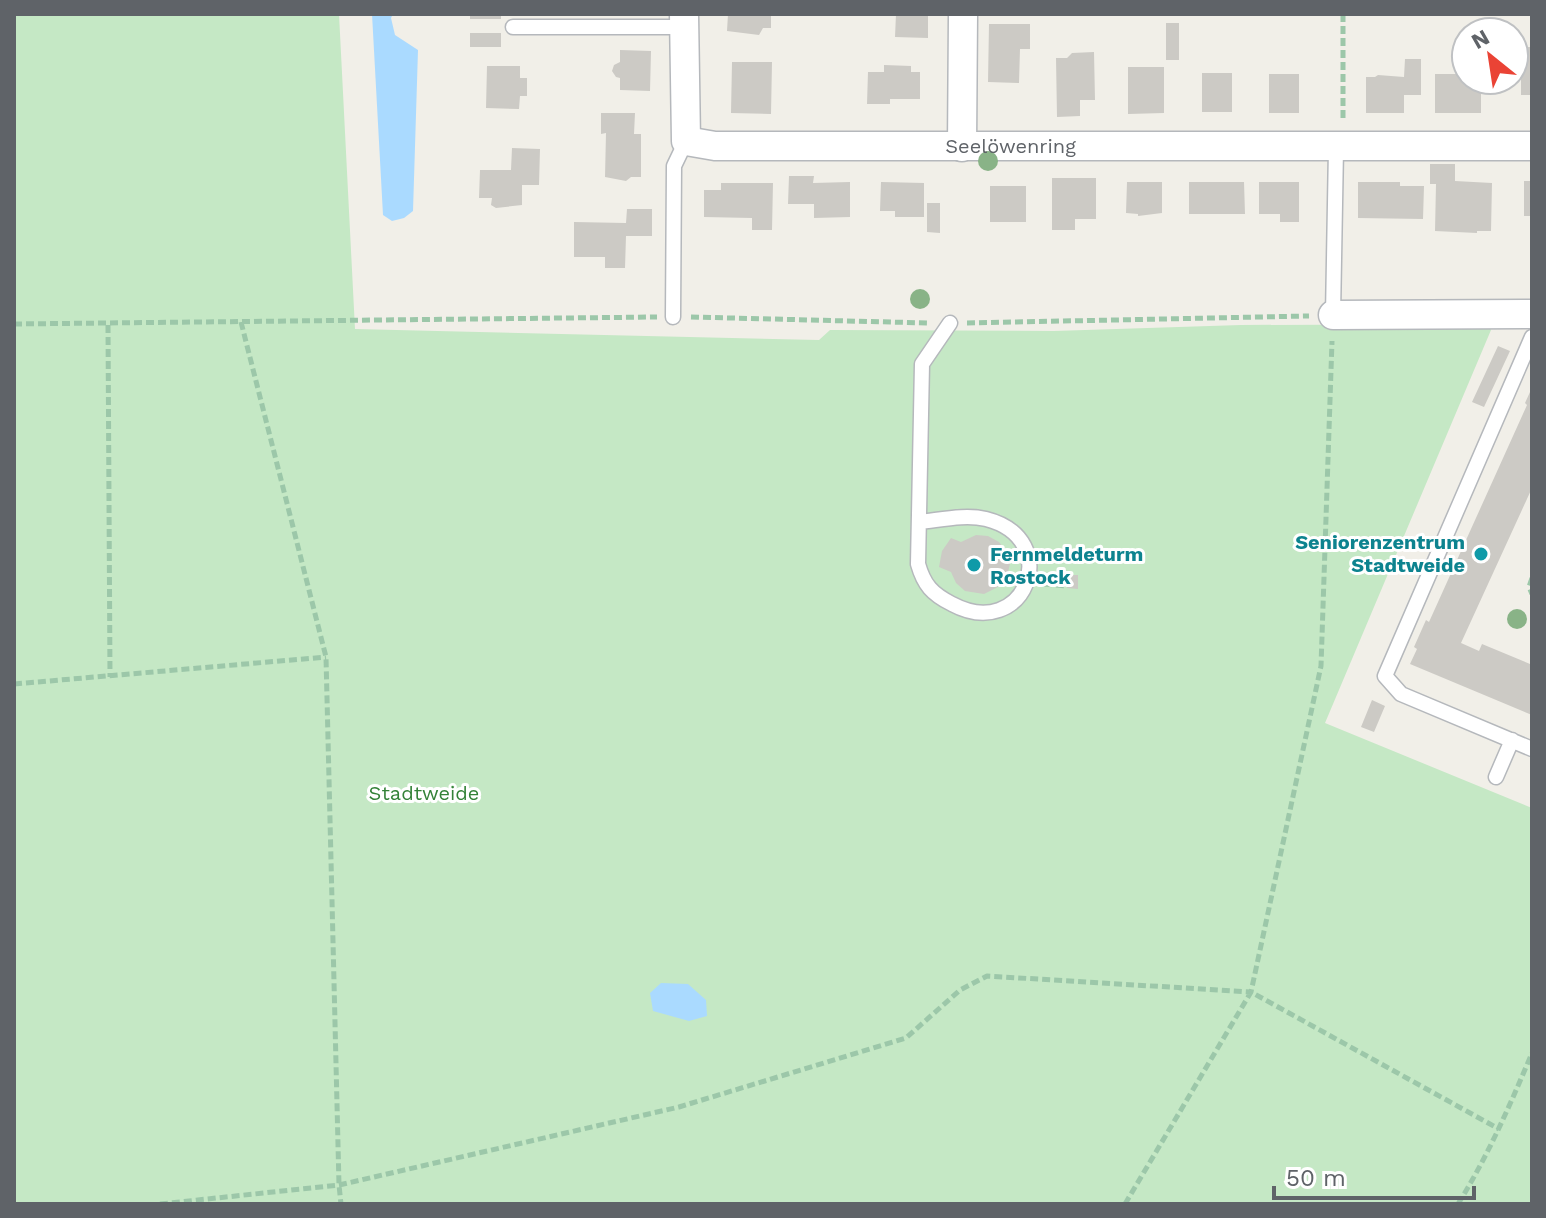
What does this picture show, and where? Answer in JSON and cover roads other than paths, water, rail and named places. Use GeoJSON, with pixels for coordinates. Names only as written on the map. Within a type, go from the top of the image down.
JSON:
{"type":"FeatureCollection","features":[{"type":"Feature","properties":{"kind":"street"},"geometry":{"type":"LineString","coordinates":[[962,147],[963,14]]}},
{"type":"Feature","properties":{"kind":"street"},"geometry":{"type":"LineString","coordinates":[[684,21],[686,141]]}},
{"type":"Feature","properties":{"kind":"street","name":"Seelöwenring"},"geometry":{"type":"LineString","coordinates":[[686,141],[715,146],[1532,146]]}},
{"type":"Feature","properties":{"kind":"street"},"geometry":{"type":"LineString","coordinates":[[1333,315],[1532,314]]}},
{"type":"Feature","properties":{"kind":"lane"},"geometry":{"type":"LineString","coordinates":[[513,27],[684,21]]}},
{"type":"Feature","properties":{"kind":"lane"},"geometry":{"type":"LineString","coordinates":[[673,317],[674,166],[686,141]]}},
{"type":"Feature","properties":{"kind":"lane"},"geometry":{"type":"LineString","coordinates":[[1333,315],[1339,148]]}},
{"type":"Feature","properties":{"kind":"lane"},"geometry":{"type":"LineString","coordinates":[[919,522],[983,518],[1018,535],[1028,554],[1031,572],[1023,593],[1000,610],[984,615],[965,611],[935,595],[923,581],[918,564],[922,364],[950,323]]}},
{"type":"Feature","properties":{"kind":"lane"},"geometry":{"type":"LineString","coordinates":[[1532,337],[1385,676],[1401,694],[1532,749]]}},
{"type":"Feature","properties":{"kind":"lane"},"geometry":{"type":"LineString","coordinates":[[1496,777],[1512,740]]}},
{"type":"Feature","properties":{"kind":"water"},"geometry":{"type":"Polygon","coordinates":[[[372,14],[393,14],[395,35],[418,50],[413,211],[404,218],[392,221],[383,215],[372,14]]]}},
{"type":"Feature","properties":{"kind":"water"},"geometry":{"type":"Polygon","coordinates":[[[661,983],[688,984],[706,1000],[707,1016],[689,1021],[653,1011],[650,993],[661,983]]]}},
{"type":"Feature","properties":{"kind":"place","name":"Seniorenzentrum Stadtweide"},"geometry":{"type":"Point","coordinates":[1481,554]}},
{"type":"Feature","properties":{"kind":"place","name":"Fernmeldeturm Rostock"},"geometry":{"type":"Point","coordinates":[974,565]}},
{"type":"Feature","properties":{"kind":"park label","name":"Stadtweide"},"geometry":{"type":"Point","coordinates":[424,793]}}]}
